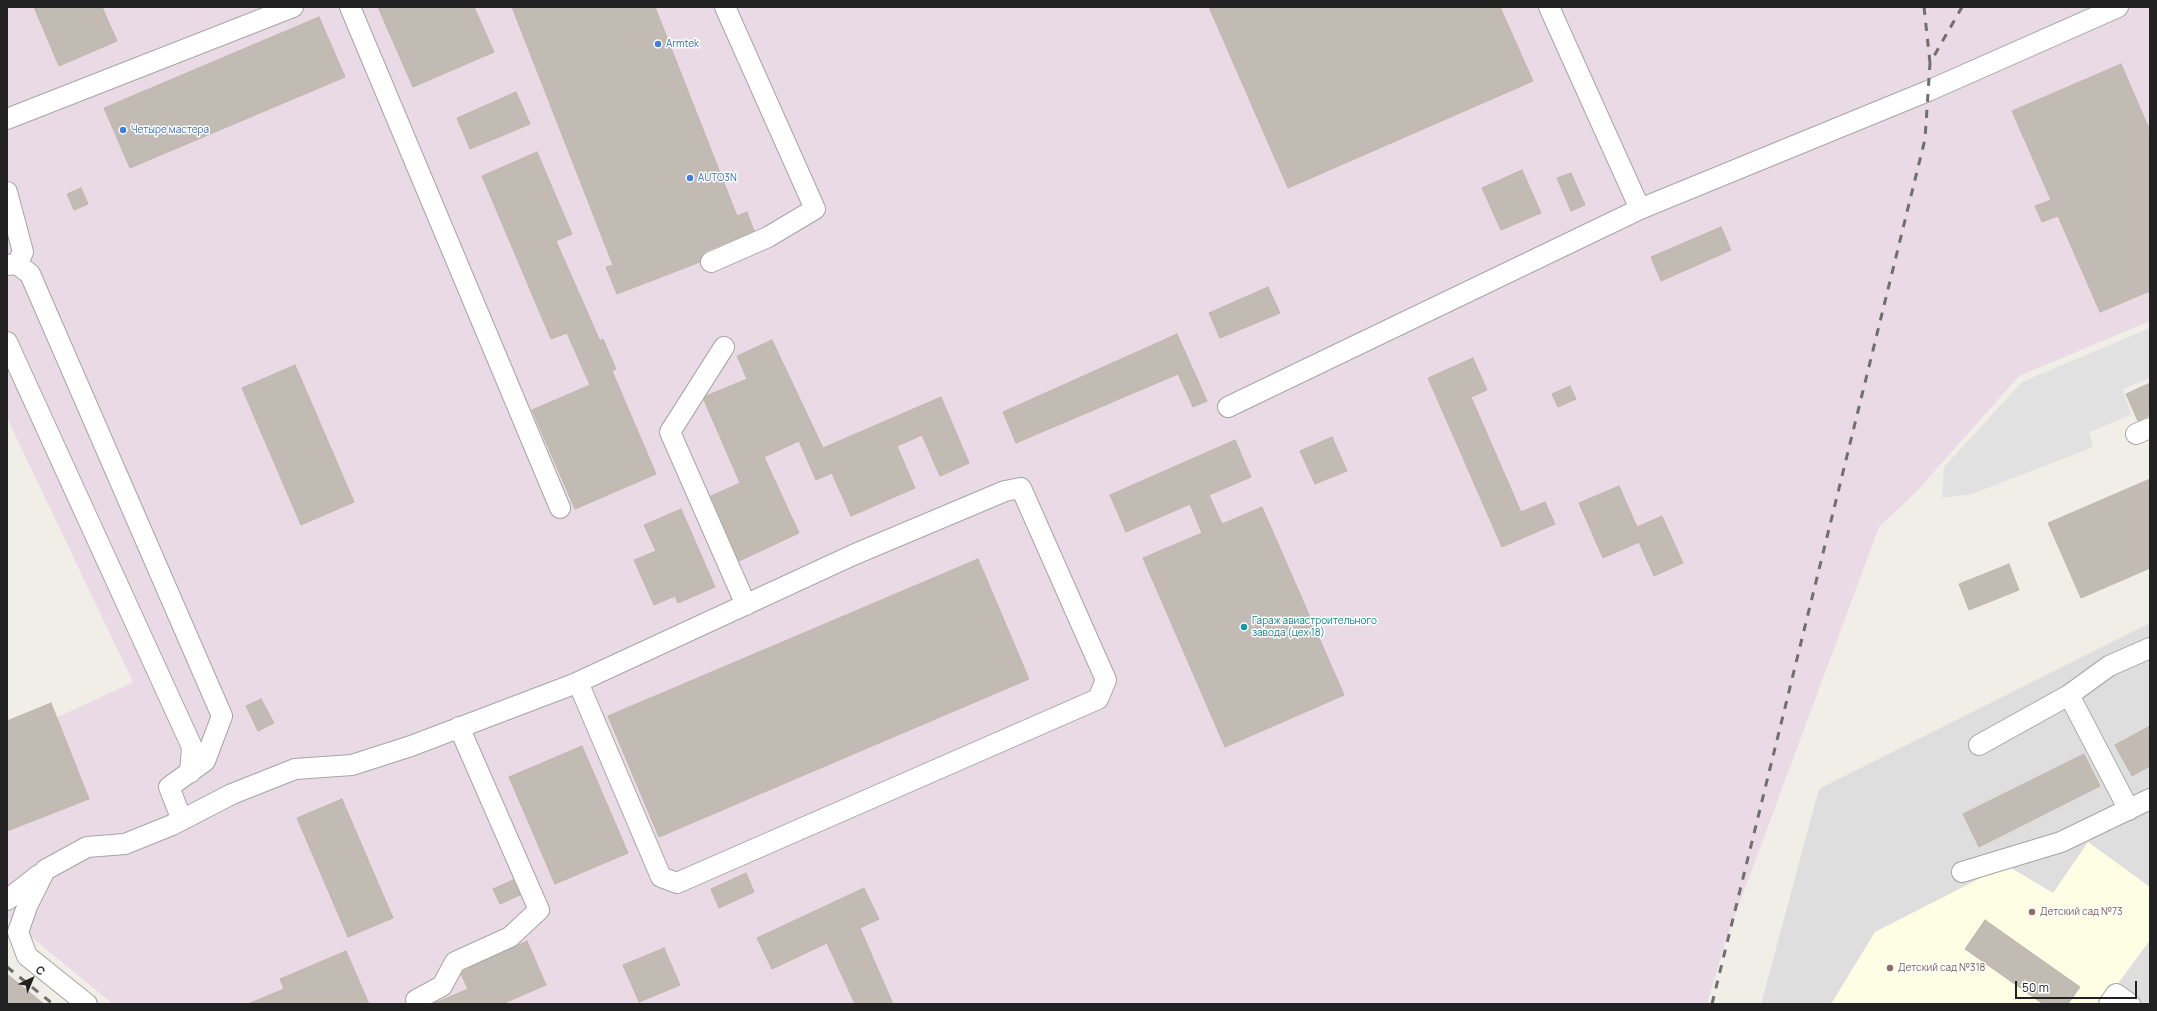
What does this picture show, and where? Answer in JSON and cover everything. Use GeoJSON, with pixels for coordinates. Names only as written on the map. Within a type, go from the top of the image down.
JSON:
{"type":"FeatureCollection","features":[{"type":"Feature","properties":{"kind":"lane"},"geometry":{"type":"LineString","coordinates":[[7,119],[293,7]]}},
{"type":"Feature","properties":{"kind":"lane"},"geometry":{"type":"LineString","coordinates":[[350,7],[560,508]]}},
{"type":"Feature","properties":{"kind":"lane"},"geometry":{"type":"LineString","coordinates":[[711,262],[768,237],[815,208],[725,7]]}},
{"type":"Feature","properties":{"kind":"lane"},"geometry":{"type":"LineString","coordinates":[[1550,7],[1640,209]]}},
{"type":"Feature","properties":{"kind":"lane"},"geometry":{"type":"LineString","coordinates":[[1228,407],[1640,209],[1928,91],[2118,7]]}},
{"type":"Feature","properties":{"kind":"lane"},"geometry":{"type":"LineString","coordinates":[[7,192],[23,252],[12,265],[30,274],[222,716],[205,761],[169,787],[182,820]]}},
{"type":"Feature","properties":{"kind":"lane"},"geometry":{"type":"LineString","coordinates":[[7,342],[192,747],[190,773]]}},
{"type":"Feature","properties":{"kind":"lane"},"geometry":{"type":"LineString","coordinates":[[724,347],[670,432],[746,605]]}},
{"type":"Feature","properties":{"kind":"lane"},"geometry":{"type":"LineString","coordinates":[[7,900],[45,870],[87,847],[125,844],[182,820],[232,794],[295,769],[352,765],[574,684],[867,549],[1005,491],[1021,488],[1106,680],[1098,699],[677,883],[661,878],[580,688],[574,684]]}},
{"type":"Feature","properties":{"kind":"lane"},"geometry":{"type":"LineString","coordinates":[[1979,745],[2069,695],[2108,666],[2150,648]]}},
{"type":"Feature","properties":{"kind":"lane"},"geometry":{"type":"LineString","coordinates":[[2069,695],[2129,810]]}},
{"type":"Feature","properties":{"kind":"lane"},"geometry":{"type":"LineString","coordinates":[[416,1000],[442,986],[455,962],[510,937],[540,910],[459,727]]}},
{"type":"Feature","properties":{"kind":"lane"},"geometry":{"type":"LineString","coordinates":[[1962,872],[2061,842],[2150,800]]}},
{"type":"Feature","properties":{"kind":"lane"},"geometry":{"type":"LineString","coordinates":[[28,956],[18,932],[28,904],[45,870]]}},
{"type":"Feature","properties":{"kind":"lane"},"geometry":{"type":"LineString","coordinates":[[7,938],[87,1004]]}},
{"type":"Feature","properties":{"kind":"lane"},"geometry":{"type":"LineString","coordinates":[[2109,1004],[2116,994],[2130,1004]]}},
{"type":"Feature","properties":{"kind":"shaded area"},"geometry":{"type":"Polygon","coordinates":[[[7,7],[2150,7],[2150,321],[2019,376],[1916,492],[1879,527],[1727,937],[1707,1004],[113,1004],[7,917],[7,741],[133,682],[7,418],[7,7]]]}},
{"type":"Feature","properties":{"kind":"shaded area"},"geometry":{"type":"Polygon","coordinates":[[[2150,328],[2150,378],[2123,389],[2131,415],[2089,432],[2093,447],[1972,494],[1942,498],[1944,467],[2022,382],[2150,328]]]}},
{"type":"Feature","properties":{"kind":"shaded area"},"geometry":{"type":"Polygon","coordinates":[[[2150,623],[2150,1004],[1761,1004],[1819,789],[2150,623]]]}},
{"type":"Feature","properties":{"kind":"shaded area","name":"Детский сад №73"},"geometry":{"type":"Polygon","coordinates":[[[2088,842],[2150,887],[2150,940],[2103,1004],[1831,1004],[1875,932],[2006,865],[2053,893],[2088,842]]]}},
{"type":"Feature","properties":{"kind":"building"},"geometry":{"type":"Polygon","coordinates":[[[34,7],[102,7],[117,41],[59,66],[34,7]]]}},
{"type":"Feature","properties":{"kind":"building"},"geometry":{"type":"Polygon","coordinates":[[[378,7],[474,7],[494,52],[413,87],[378,7]]]}},
{"type":"Feature","properties":{"kind":"building"},"geometry":{"type":"Polygon","coordinates":[[[512,7],[655,7],[737,216],[747,212],[754,231],[706,251],[700,262],[617,294],[606,267],[613,265],[512,7]]]}},
{"type":"Feature","properties":{"kind":"building"},"geometry":{"type":"Polygon","coordinates":[[[1209,7],[1500,7],[1533,81],[1288,188],[1209,7]]]}},
{"type":"Feature","properties":{"kind":"building"},"geometry":{"type":"Polygon","coordinates":[[[319,17],[345,77],[130,168],[104,108],[319,17]]]}},
{"type":"Feature","properties":{"kind":"building"},"geometry":{"type":"Polygon","coordinates":[[[2121,64],[2150,131],[2150,291],[2100,312],[2058,216],[2042,222],[2035,206],[2051,200],[2012,111],[2121,64]]]}},
{"type":"Feature","properties":{"kind":"building"},"geometry":{"type":"Polygon","coordinates":[[[516,92],[530,124],[470,149],[457,118],[516,92]]]}},
{"type":"Feature","properties":{"kind":"building"},"geometry":{"type":"Polygon","coordinates":[[[537,152],[572,234],[556,241],[600,341],[603,339],[616,369],[612,371],[656,474],[575,509],[532,410],[590,385],[567,333],[551,339],[482,176],[537,152]]]}},
{"type":"Feature","properties":{"kind":"building"},"geometry":{"type":"Polygon","coordinates":[[[1522,170],[1541,213],[1501,230],[1482,188],[1522,170]]]}},
{"type":"Feature","properties":{"kind":"building"},"geometry":{"type":"Polygon","coordinates":[[[1571,173],[1585,205],[1571,211],[1557,178],[1571,173]]]}},
{"type":"Feature","properties":{"kind":"building"},"geometry":{"type":"Polygon","coordinates":[[[81,188],[88,204],[74,210],[67,194],[81,188]]]}},
{"type":"Feature","properties":{"kind":"building"},"geometry":{"type":"Polygon","coordinates":[[[1721,227],[1731,250],[1661,281],[1651,257],[1721,227]]]}},
{"type":"Feature","properties":{"kind":"building"},"geometry":{"type":"Polygon","coordinates":[[[1268,287],[1280,313],[1220,338],[1209,313],[1268,287]]]}},
{"type":"Feature","properties":{"kind":"building"},"geometry":{"type":"Polygon","coordinates":[[[1177,334],[1207,401],[1193,407],[1178,374],[1016,443],[1003,412],[1177,334]]]}},
{"type":"Feature","properties":{"kind":"building"},"geometry":{"type":"Polygon","coordinates":[[[772,340],[823,448],[941,397],[969,463],[940,476],[922,435],[897,446],[915,488],[851,516],[832,473],[816,480],[799,441],[764,457],[799,533],[739,561],[711,496],[740,483],[704,400],[706,396],[747,379],[737,356],[772,340]]]}},
{"type":"Feature","properties":{"kind":"building"},"geometry":{"type":"Polygon","coordinates":[[[1473,358],[1487,390],[1471,397],[1521,512],[1545,502],[1555,524],[1502,547],[1428,378],[1473,358]]]}},
{"type":"Feature","properties":{"kind":"building"},"geometry":{"type":"Polygon","coordinates":[[[295,365],[354,502],[301,525],[242,388],[295,365]]]}},
{"type":"Feature","properties":{"kind":"building"},"geometry":{"type":"Polygon","coordinates":[[[2150,383],[2150,415],[2138,421],[2126,394],[2150,383]]]}},
{"type":"Feature","properties":{"kind":"building"},"geometry":{"type":"Polygon","coordinates":[[[1570,386],[1576,399],[1558,407],[1552,394],[1570,386]]]}},
{"type":"Feature","properties":{"kind":"building"},"geometry":{"type":"Polygon","coordinates":[[[1332,437],[1347,471],[1315,484],[1300,451],[1332,437]]]}},
{"type":"Feature","properties":{"kind":"building","name":"Гараж авиастроительного завода (цех 18)"},"geometry":{"type":"Polygon","coordinates":[[[1235,440],[1251,477],[1209,495],[1222,524],[1262,507],[1344,695],[1225,747],[1143,558],[1202,533],[1190,504],[1126,532],[1110,495],[1235,440]]]}},
{"type":"Feature","properties":{"kind":"building"},"geometry":{"type":"Polygon","coordinates":[[[2150,479],[2150,568],[2081,598],[2048,523],[2150,479]]]}},
{"type":"Feature","properties":{"kind":"building"},"geometry":{"type":"Polygon","coordinates":[[[1619,486],[1637,527],[1662,516],[1683,563],[1654,576],[1639,542],[1603,558],[1579,503],[1619,486]]]}},
{"type":"Feature","properties":{"kind":"building"},"geometry":{"type":"Polygon","coordinates":[[[681,509],[715,587],[678,603],[675,596],[654,605],[634,560],[656,551],[644,525],[681,509]]]}},
{"type":"Feature","properties":{"kind":"building"},"geometry":{"type":"Polygon","coordinates":[[[978,559],[1029,679],[659,837],[608,716],[978,559]]]}},
{"type":"Feature","properties":{"kind":"building"},"geometry":{"type":"Polygon","coordinates":[[[2009,564],[2019,590],[1969,610],[1959,584],[2009,564]]]}},
{"type":"Feature","properties":{"kind":"building"},"geometry":{"type":"Polygon","coordinates":[[[261,699],[274,723],[258,731],[246,706],[261,699]]]}},
{"type":"Feature","properties":{"kind":"building"},"geometry":{"type":"Polygon","coordinates":[[[51,703],[89,799],[7,831],[7,721],[51,703]]]}},
{"type":"Feature","properties":{"kind":"building"},"geometry":{"type":"Polygon","coordinates":[[[2150,726],[2150,766],[2132,776],[2115,745],[2150,726]]]}},
{"type":"Feature","properties":{"kind":"building"},"geometry":{"type":"Polygon","coordinates":[[[582,746],[628,853],[555,884],[509,777],[582,746]]]}},
{"type":"Feature","properties":{"kind":"building"},"geometry":{"type":"Polygon","coordinates":[[[2084,754],[2100,786],[1979,847],[1963,814],[2084,754]]]}},
{"type":"Feature","properties":{"kind":"building"},"geometry":{"type":"Polygon","coordinates":[[[342,799],[393,918],[348,937],[297,818],[342,799]]]}},
{"type":"Feature","properties":{"kind":"building"},"geometry":{"type":"Polygon","coordinates":[[[746,873],[754,892],[719,908],[711,889],[746,873]]]}},
{"type":"Feature","properties":{"kind":"building"},"geometry":{"type":"Polygon","coordinates":[[[513,880],[520,895],[500,904],[493,889],[513,880]]]}},
{"type":"Feature","properties":{"kind":"building"},"geometry":{"type":"Polygon","coordinates":[[[864,888],[879,919],[860,928],[893,1004],[855,1004],[827,943],[772,969],[757,938],[864,888]]]}},
{"type":"Feature","properties":{"kind":"building"},"geometry":{"type":"Polygon","coordinates":[[[1985,920],[2080,987],[2068,1004],[2043,1004],[1965,949],[1985,920]]]}},
{"type":"Feature","properties":{"kind":"building"},"geometry":{"type":"Polygon","coordinates":[[[527,941],[546,985],[502,1004],[433,1004],[468,989],[461,974],[463,971],[527,941]]]}},
{"type":"Feature","properties":{"kind":"building"},"geometry":{"type":"Polygon","coordinates":[[[664,948],[680,985],[639,1002],[623,965],[664,948]]]}},
{"type":"Feature","properties":{"kind":"building"},"geometry":{"type":"Polygon","coordinates":[[[346,951],[369,1004],[248,1004],[284,989],[280,979],[346,951]]]}},
{"type":"Feature","properties":{"kind":"building"},"geometry":{"type":"Polygon","coordinates":[[[7,974],[44,1004],[7,1004],[7,974]]]}},
{"type":"Feature","properties":{"kind":"railway"},"geometry":{"type":"LineString","coordinates":[[1924,7],[1930,63]]}},
{"type":"Feature","properties":{"kind":"railway"},"geometry":{"type":"LineString","coordinates":[[1712,1004],[1925,139],[1930,63],[1962,7]]}},
{"type":"Feature","properties":{"kind":"railway"},"geometry":{"type":"LineString","coordinates":[[7,967],[53,1004]]}},
{"type":"Feature","properties":{"kind":"place","name":"Armtek"},"geometry":{"type":"Point","coordinates":[658,44]}},
{"type":"Feature","properties":{"kind":"place","name":"Четыре мастера"},"geometry":{"type":"Point","coordinates":[123,130]}},
{"type":"Feature","properties":{"kind":"place","name":"AUTO3N"},"geometry":{"type":"Point","coordinates":[690,178]}},
{"type":"Feature","properties":{"kind":"place","name":"Гараж авиастроительного завода (цех 18)"},"geometry":{"type":"Point","coordinates":[1244,627]}},
{"type":"Feature","properties":{"kind":"place","name":"Детский сад №73"},"geometry":{"type":"Point","coordinates":[2032,912]}},
{"type":"Feature","properties":{"kind":"place","name":"Детский сад №318"},"geometry":{"type":"Point","coordinates":[1890,968]}}]}
